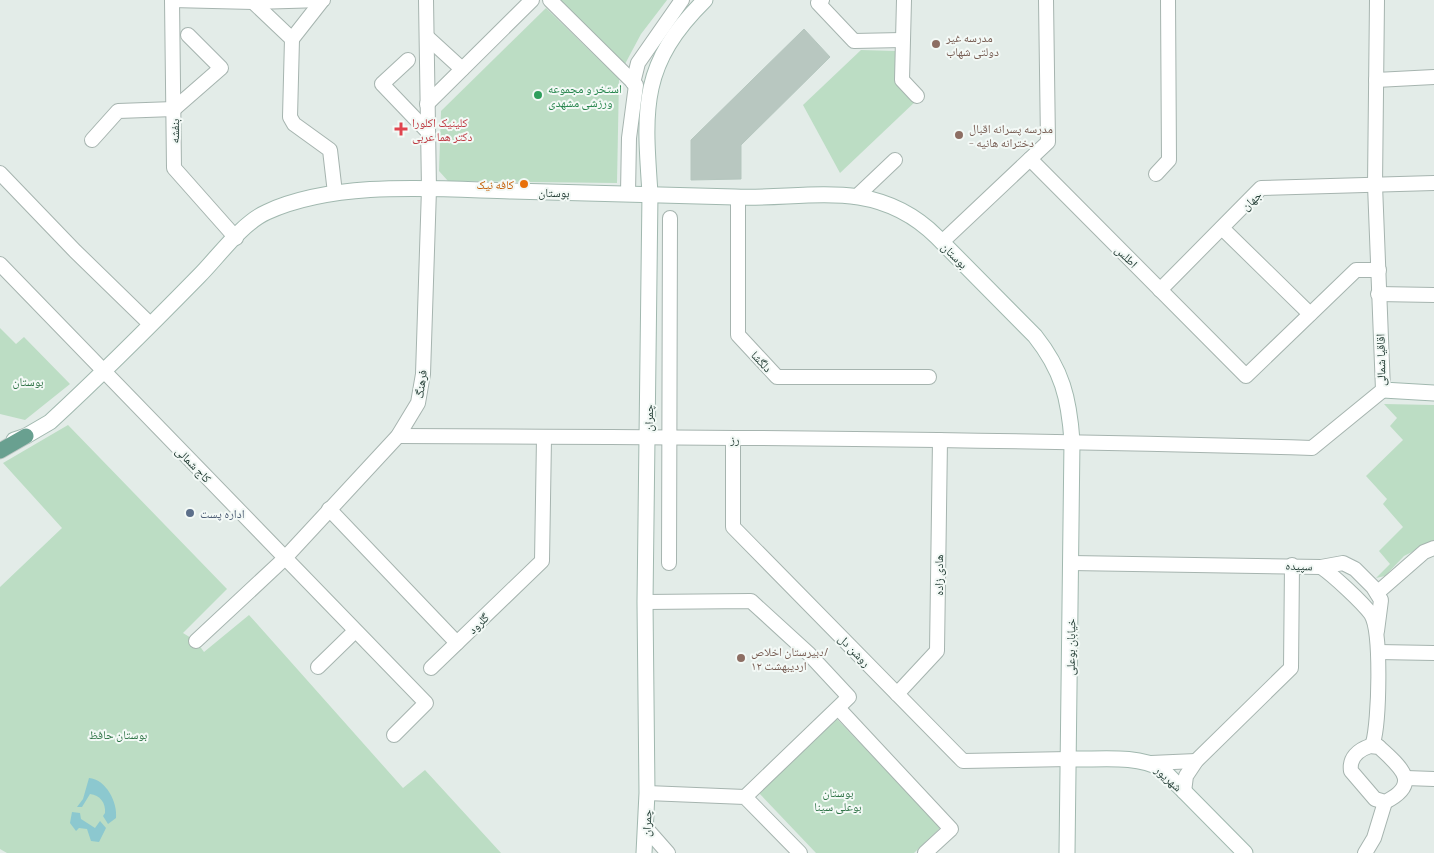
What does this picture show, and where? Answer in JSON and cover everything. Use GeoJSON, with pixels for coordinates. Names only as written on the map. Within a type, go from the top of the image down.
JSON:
{"type":"FeatureCollection","features":[{"type":"Feature","properties":{"kind":"main road"},"geometry":{"type":"LineString","coordinates":[[0,452],[9,440]]}},
{"type":"Feature","properties":{"kind":"street"},"geometry":{"type":"LineString","coordinates":[[172,0],[322,1]]}},
{"type":"Feature","properties":{"kind":"street","name":"بنفشه"},"geometry":{"type":"LineString","coordinates":[[172,0],[174,168],[236,238]]}},
{"type":"Feature","properties":{"kind":"street","name":"فرهنگ"},"geometry":{"type":"LineString","coordinates":[[196,641],[284,559],[398,436],[418,403],[423,374],[429,188],[426,0]]}},
{"type":"Feature","properties":{"kind":"street"},"geometry":{"type":"LineString","coordinates":[[428,104],[532,0]]}},
{"type":"Feature","properties":{"kind":"street"},"geometry":{"type":"LineString","coordinates":[[550,0],[636,86],[629,138],[628,193]]}},
{"type":"Feature","properties":{"kind":"street"},"geometry":{"type":"LineString","coordinates":[[633,83],[638,63],[682,0]]}},
{"type":"Feature","properties":{"kind":"street","name":"چمران"},"geometry":{"type":"LineString","coordinates":[[644,853],[647,793],[646,602],[650,193],[645,125],[648,99],[657,68],[674,36],[705,0]]}},
{"type":"Feature","properties":{"kind":"street"},"geometry":{"type":"LineString","coordinates":[[822,0],[818,3],[854,41],[902,40]]}},
{"type":"Feature","properties":{"kind":"street"},"geometry":{"type":"LineString","coordinates":[[904,0],[902,80],[917,96]]}},
{"type":"Feature","properties":{"kind":"street"},"geometry":{"type":"LineString","coordinates":[[942,242],[1048,142],[1046,0]]}},
{"type":"Feature","properties":{"kind":"street"},"geometry":{"type":"LineString","coordinates":[[1156,174],[1169,160],[1168,0]]}},
{"type":"Feature","properties":{"kind":"street","name":"اقاقیا شمالی"},"geometry":{"type":"LineString","coordinates":[[1072,441],[1312,448],[1383,390],[1375,185],[1377,0]]}},
{"type":"Feature","properties":{"kind":"street"},"geometry":{"type":"LineString","coordinates":[[254,1],[292,39]]}},
{"type":"Feature","properties":{"kind":"street"},"geometry":{"type":"LineString","coordinates":[[322,1],[292,39],[290,117],[294,124],[330,150],[335,193]]}},
{"type":"Feature","properties":{"kind":"street"},"geometry":{"type":"LineString","coordinates":[[92,140],[118,111],[174,109],[220,68],[188,35]]}},
{"type":"Feature","properties":{"kind":"street"},"geometry":{"type":"LineString","coordinates":[[427,37],[462,69]]}},
{"type":"Feature","properties":{"kind":"street"},"geometry":{"type":"LineString","coordinates":[[408,60],[382,84],[428,132]]}},
{"type":"Feature","properties":{"kind":"street"},"geometry":{"type":"LineString","coordinates":[[1376,80],[1434,77]]}},
{"type":"Feature","properties":{"kind":"street","name":"اطلس"},"geometry":{"type":"LineString","coordinates":[[1030,159],[1246,376],[1356,270],[1379,270]]}},
{"type":"Feature","properties":{"kind":"street"},"geometry":{"type":"LineString","coordinates":[[856,197],[895,160]]}},
{"type":"Feature","properties":{"kind":"street"},"geometry":{"type":"LineString","coordinates":[[0,173],[75,251],[150,324]]}},
{"type":"Feature","properties":{"kind":"street","name":"جهان"},"geometry":{"type":"LineString","coordinates":[[1160,290],[1261,188],[1434,183]]}},
{"type":"Feature","properties":{"kind":"street","name":"بوستان"},"geometry":{"type":"LineString","coordinates":[[9,440],[50,422],[236,238],[264,213],[288,204],[335,193],[429,188],[650,193],[738,198],[856,197],[878,201],[904,211],[920,221],[942,242],[1035,336],[1048,352],[1067,394],[1072,441]]}},
{"type":"Feature","properties":{"kind":"street","name":"دلگشا"},"geometry":{"type":"LineString","coordinates":[[738,198],[738,336],[777,377],[929,377]]}},
{"type":"Feature","properties":{"kind":"street"},"geometry":{"type":"LineString","coordinates":[[669,564],[670,218]]}},
{"type":"Feature","properties":{"kind":"street"},"geometry":{"type":"LineString","coordinates":[[1222,228],[1310,314]]}},
{"type":"Feature","properties":{"kind":"street","name":"کاج شمالی"},"geometry":{"type":"LineString","coordinates":[[0,264],[284,559],[426,703],[394,735]]}},
{"type":"Feature","properties":{"kind":"street"},"geometry":{"type":"LineString","coordinates":[[1378,294],[1434,295]]}},
{"type":"Feature","properties":{"kind":"street"},"geometry":{"type":"LineString","coordinates":[[1383,390],[1434,392]]}},
{"type":"Feature","properties":{"kind":"street","name":"رز"},"geometry":{"type":"LineString","coordinates":[[398,436],[544,438],[648,436],[733,439],[1072,441]]}},
{"type":"Feature","properties":{"kind":"street","name":"گلرود"},"geometry":{"type":"LineString","coordinates":[[329,509],[457,643],[542,561],[544,438]]}},
{"type":"Feature","properties":{"kind":"street","name":"روشن دل"},"geometry":{"type":"LineString","coordinates":[[733,439],[733,527],[963,761],[1069,759]]}},
{"type":"Feature","properties":{"kind":"street","name":"هادی زاده"},"geometry":{"type":"LineString","coordinates":[[897,694],[937,651],[940,440]]}},
{"type":"Feature","properties":{"kind":"street","name":"خیابان بوعلی"},"geometry":{"type":"LineString","coordinates":[[1066,853],[1069,759],[1072,441]]}},
{"type":"Feature","properties":{"kind":"street"},"geometry":{"type":"LineString","coordinates":[[1377,593],[1424,552],[1434,548]]}},
{"type":"Feature","properties":{"kind":"street","name":"سپیده"},"geometry":{"type":"LineString","coordinates":[[1071,563],[1292,565],[1321,567],[1371,615],[1377,632],[1376,727],[1373,743],[1379,747]]}},
{"type":"Feature","properties":{"kind":"street"},"geometry":{"type":"LineString","coordinates":[[1321,567],[1343,563],[1349,565],[1364,577],[1381,600],[1377,632]]}},
{"type":"Feature","properties":{"kind":"street"},"geometry":{"type":"LineString","coordinates":[[1184,792],[1186,776],[1196,762],[1291,668],[1292,565]]}},
{"type":"Feature","properties":{"kind":"street"},"geometry":{"type":"LineString","coordinates":[[646,602],[752,600],[809,654],[849,697],[839,710],[745,797]]}},
{"type":"Feature","properties":{"kind":"street"},"geometry":{"type":"LineString","coordinates":[[318,667],[355,630]]}},
{"type":"Feature","properties":{"kind":"street"},"geometry":{"type":"LineString","coordinates":[[431,668],[457,643]]}},
{"type":"Feature","properties":{"kind":"street"},"geometry":{"type":"LineString","coordinates":[[1378,652],[1434,652]]}},
{"type":"Feature","properties":{"kind":"street"},"geometry":{"type":"LineString","coordinates":[[839,710],[951,829],[925,853]]}},
{"type":"Feature","properties":{"kind":"street"},"geometry":{"type":"LineString","coordinates":[[1365,853],[1374,838],[1385,802],[1402,789],[1406,778],[1404,771],[1379,747],[1370,746],[1359,751],[1352,758],[1350,767],[1356,780],[1375,799],[1385,802]]}},
{"type":"Feature","properties":{"kind":"street","name":"شهریور"},"geometry":{"type":"LineString","coordinates":[[1069,759],[1135,760],[1151,763],[1162,769],[1245,853]]}},
{"type":"Feature","properties":{"kind":"street"},"geometry":{"type":"LineString","coordinates":[[1151,763],[1196,762]]}},
{"type":"Feature","properties":{"kind":"street"},"geometry":{"type":"LineString","coordinates":[[1406,778],[1434,779]]}},
{"type":"Feature","properties":{"kind":"street"},"geometry":{"type":"LineString","coordinates":[[647,793],[745,797],[800,853]]}},
{"type":"Feature","properties":{"kind":"street"},"geometry":{"type":"LineString","coordinates":[[646,828],[668,853]]}},
{"type":"Feature","properties":{"kind":"green space"},"geometry":{"type":"Polygon","coordinates":[[[560,0],[667,0],[641,34],[625,64],[560,0]]]}},
{"type":"Feature","properties":{"kind":"green space","name":"استخر و مجموعه ورزشی مشهدی"},"geometry":{"type":"Polygon","coordinates":[[[546,8],[619,79],[617,183],[448,181],[439,171],[441,111],[546,8]]]}},
{"type":"Feature","properties":{"kind":"green space"},"geometry":{"type":"Polygon","coordinates":[[[861,50],[896,51],[918,99],[840,173],[803,105],[861,50]]]}},
{"type":"Feature","properties":{"kind":"green space","name":"بوستان"},"geometry":{"type":"Polygon","coordinates":[[[0,328],[16,344],[24,337],[70,384],[25,420],[0,414],[0,328]]]}},
{"type":"Feature","properties":{"kind":"green space"},"geometry":{"type":"Polygon","coordinates":[[[1384,404],[1434,405],[1434,541],[1404,556],[1385,576],[1376,578],[1390,564],[1379,551],[1403,527],[1383,504],[1387,499],[1366,476],[1403,440],[1390,426],[1397,418],[1384,404]]]}},
{"type":"Feature","properties":{"kind":"green space","name":"بوستان حافظ"},"geometry":{"type":"Polygon","coordinates":[[[68,425],[227,589],[183,633],[196,641],[204,652],[249,615],[403,788],[425,770],[501,853],[7,853],[0,849],[0,587],[62,528],[3,463],[68,425]]]}},
{"type":"Feature","properties":{"kind":"green space","name":"بوستان بوعلی سینا"},"geometry":{"type":"Polygon","coordinates":[[[835,717],[941,827],[914,853],[816,853],[757,791],[835,717]]]}},
{"type":"Feature","properties":{"kind":"water"},"geometry":{"type":"Polygon","coordinates":[[[89,778],[95,779],[106,787],[113,799],[116,818],[108,824],[103,816],[105,809],[103,803],[97,796],[90,794],[82,807],[77,807],[83,799],[89,778]]]}},
{"type":"Feature","properties":{"kind":"water"},"geometry":{"type":"Polygon","coordinates":[[[72,812],[80,813],[81,819],[95,828],[100,821],[106,828],[99,842],[91,841],[87,829],[79,828],[76,831],[70,823],[72,812]]]}},
{"type":"Feature","properties":{"kind":"building"},"geometry":{"type":"Polygon","coordinates":[[[804,29],[830,57],[741,145],[741,179],[691,180],[691,140],[804,29]]]}},
{"type":"Feature","properties":{"kind":"place","name":"مدرسه غیر دولتی شهاب"},"geometry":{"type":"Point","coordinates":[936,44]}},
{"type":"Feature","properties":{"kind":"place","name":"استخر و مجموعه ورزشی مشهدی"},"geometry":{"type":"Point","coordinates":[538,95]}},
{"type":"Feature","properties":{"kind":"place","name":"کلینیک اکلورا دکتر هما عربی"},"geometry":{"type":"Point","coordinates":[401,129]}},
{"type":"Feature","properties":{"kind":"place","name":"مدرسه پسرانه اقبال - دخترانه هانیه"},"geometry":{"type":"Point","coordinates":[959,135]}},
{"type":"Feature","properties":{"kind":"place","name":"کافه نیک"},"geometry":{"type":"Point","coordinates":[524,184]}},
{"type":"Feature","properties":{"kind":"place","name":"اداره پست"},"geometry":{"type":"Point","coordinates":[190,513]}},
{"type":"Feature","properties":{"kind":"place","name":"دبیرستان اخلاص/ ۱۲ اردیبهشت"},"geometry":{"type":"Point","coordinates":[741,658]}}]}
